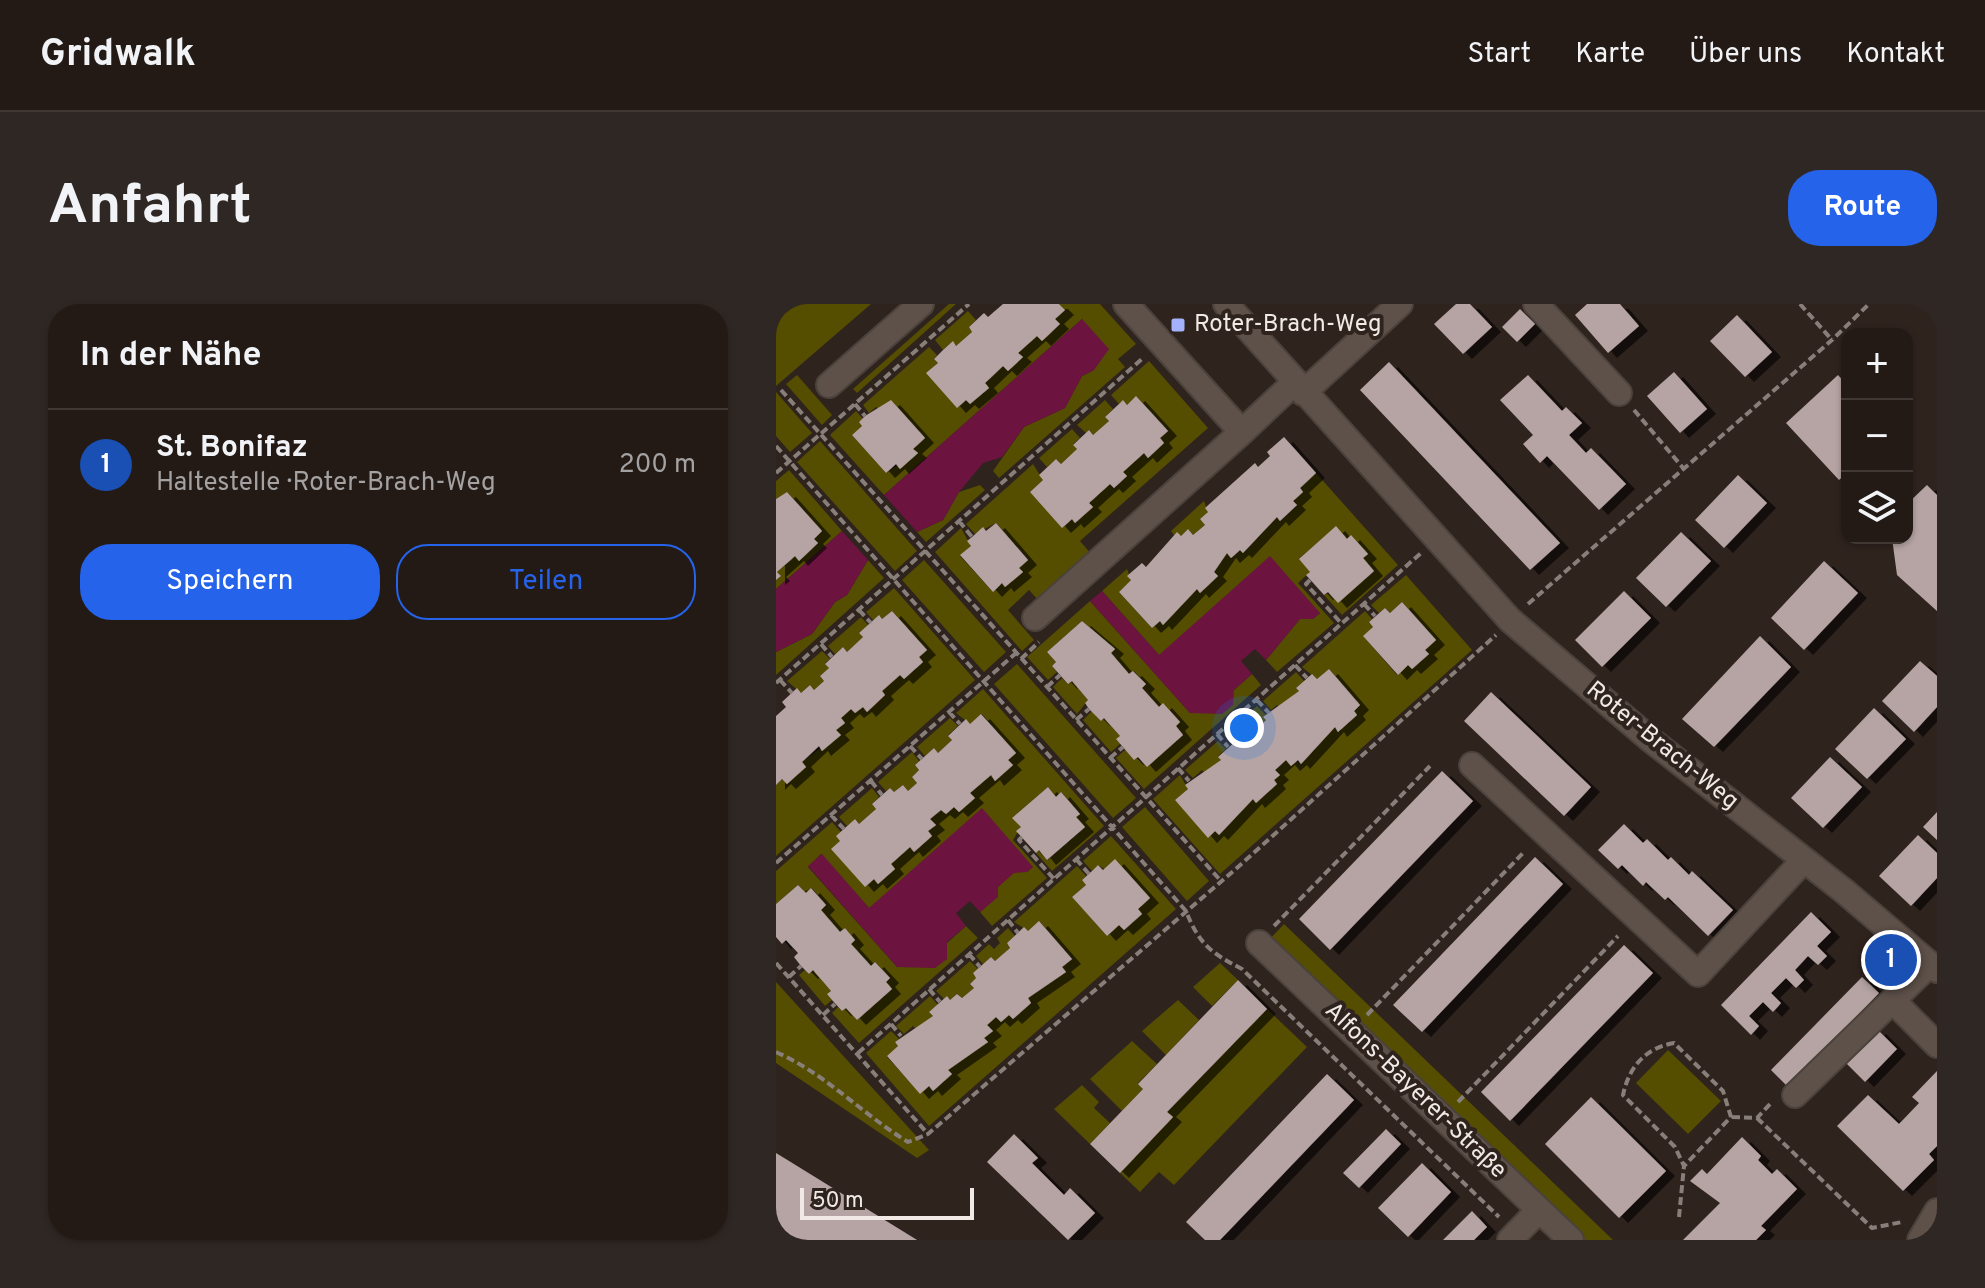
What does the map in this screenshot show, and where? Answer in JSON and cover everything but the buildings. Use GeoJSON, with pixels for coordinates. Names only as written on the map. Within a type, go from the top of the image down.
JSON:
{"type":"FeatureCollection","features":[{"type":"Feature","properties":{"kind":"street"},"geometry":{"type":"LineString","coordinates":[[829,385],[921,304]]}},
{"type":"Feature","properties":{"kind":"street"},"geometry":{"type":"LineString","coordinates":[[1126,304],[1242,432]]}},
{"type":"Feature","properties":{"kind":"street","name":"Roter-Brach-Weg"},"geometry":{"type":"LineString","coordinates":[[1226,304],[1510,620],[1651,740],[1934,967]]}},
{"type":"Feature","properties":{"kind":"street"},"geometry":{"type":"LineString","coordinates":[[1035,618],[1242,432],[1400,304]]}},
{"type":"Feature","properties":{"kind":"street"},"geometry":{"type":"LineString","coordinates":[[1536,304],[1619,393]]}},
{"type":"Feature","properties":{"kind":"street"},"geometry":{"type":"LineString","coordinates":[[1472,765],[1698,974],[1804,860]]}},
{"type":"Feature","properties":{"kind":"street","name":"Alfons-Bayerer-Straße"},"geometry":{"type":"LineString","coordinates":[[1259,943],[1571,1240]]}},
{"type":"Feature","properties":{"kind":"street"},"geometry":{"type":"LineString","coordinates":[[1795,1095],[1893,1001],[1934,967]]}},
{"type":"Feature","properties":{"kind":"street"},"geometry":{"type":"LineString","coordinates":[[1893,1001],[1937,1045]]}},
{"type":"Feature","properties":{"kind":"street"},"geometry":{"type":"LineString","coordinates":[[1514,1237],[1539,1210]]}},
{"type":"Feature","properties":{"kind":"street"},"geometry":{"type":"LineString","coordinates":[[1920,1240],[1936,1214]]}},
{"type":"Feature","properties":{"kind":"path"},"geometry":{"type":"LineString","coordinates":[[776,473],[969,304]]}},
{"type":"Feature","properties":{"kind":"path"},"geometry":{"type":"LineString","coordinates":[[1800,304],[1832,340]]}},
{"type":"Feature","properties":{"kind":"path"},"geometry":{"type":"LineString","coordinates":[[776,1052],[808,1066],[884,1127],[908,1142],[928,1134],[1482,651],[1510,620],[1832,340],[1869,304]]}},
{"type":"Feature","properties":{"kind":"path"},"geometry":{"type":"LineString","coordinates":[[792,693],[778,681],[1160,343]]}},
{"type":"Feature","properties":{"kind":"path"},"geometry":{"type":"LineString","coordinates":[[781,390],[1221,881]]}},
{"type":"Feature","properties":{"kind":"path"},"geometry":{"type":"LineString","coordinates":[[1619,393],[1684,469]]}},
{"type":"Feature","properties":{"kind":"path"},"geometry":{"type":"LineString","coordinates":[[855,404],[865,416]]}},
{"type":"Feature","properties":{"kind":"path"},"geometry":{"type":"LineString","coordinates":[[776,446],[1186,911],[1196,937],[1215,955],[1242,969],[1514,1237]]}},
{"type":"Feature","properties":{"kind":"path"},"geometry":{"type":"LineString","coordinates":[[959,521],[972,537]]}},
{"type":"Feature","properties":{"kind":"path"},"geometry":{"type":"LineString","coordinates":[[858,1053],[1435,540]]}},
{"type":"Feature","properties":{"kind":"path"},"geometry":{"type":"LineString","coordinates":[[1310,580],[1306,584],[1341,623]]}},
{"type":"Feature","properties":{"kind":"path"},"geometry":{"type":"LineString","coordinates":[[1364,604],[1375,616]]}},
{"type":"Feature","properties":{"kind":"path"},"geometry":{"type":"LineString","coordinates":[[859,610],[871,623]]}},
{"type":"Feature","properties":{"kind":"path"},"geometry":{"type":"LineString","coordinates":[[820,643],[832,657]]}},
{"type":"Feature","properties":{"kind":"path"},"geometry":{"type":"LineString","coordinates":[[776,863],[1016,653]]}},
{"type":"Feature","properties":{"kind":"path"},"geometry":{"type":"LineString","coordinates":[[1295,665],[1307,678]]}},
{"type":"Feature","properties":{"kind":"path"},"geometry":{"type":"LineString","coordinates":[[1046,687],[1060,675]]}},
{"type":"Feature","properties":{"kind":"path"},"geometry":{"type":"LineString","coordinates":[[1256,699],[1269,713]]}},
{"type":"Feature","properties":{"kind":"path"},"geometry":{"type":"LineString","coordinates":[[1076,721],[1089,709]]}},
{"type":"Feature","properties":{"kind":"path"},"geometry":{"type":"LineString","coordinates":[[949,712],[960,724]]}},
{"type":"Feature","properties":{"kind":"path"},"geometry":{"type":"LineString","coordinates":[[1217,734],[1228,747]]}},
{"type":"Feature","properties":{"kind":"path"},"geometry":{"type":"LineString","coordinates":[[910,746],[922,759]]}},
{"type":"Feature","properties":{"kind":"path"},"geometry":{"type":"LineString","coordinates":[[1109,759],[1123,747]]}},
{"type":"Feature","properties":{"kind":"path"},"geometry":{"type":"LineString","coordinates":[[1259,943],[1430,766]]}},
{"type":"Feature","properties":{"kind":"path"},"geometry":{"type":"LineString","coordinates":[[1178,768],[1189,781]]}},
{"type":"Feature","properties":{"kind":"path"},"geometry":{"type":"LineString","coordinates":[[870,781],[882,795]]}},
{"type":"Feature","properties":{"kind":"path"},"geometry":{"type":"LineString","coordinates":[[831,815],[844,829]]}},
{"type":"Feature","properties":{"kind":"path"},"geometry":{"type":"LineString","coordinates":[[1022,837],[1019,840],[1054,879]]}},
{"type":"Feature","properties":{"kind":"path"},"geometry":{"type":"LineString","coordinates":[[1351,1031],[1524,852]]}},
{"type":"Feature","properties":{"kind":"path"},"geometry":{"type":"LineString","coordinates":[[1076,859],[1089,874]]}},
{"type":"Feature","properties":{"kind":"path"},"geometry":{"type":"LineString","coordinates":[[1008,920],[1018,933]]}},
{"type":"Feature","properties":{"kind":"path"},"geometry":{"type":"LineString","coordinates":[[1442,1118],[1618,936]]}},
{"type":"Feature","properties":{"kind":"path"},"geometry":{"type":"LineString","coordinates":[[969,954],[980,967]]}},
{"type":"Feature","properties":{"kind":"path"},"geometry":{"type":"LineString","coordinates":[[776,963],[928,1134]]}},
{"type":"Feature","properties":{"kind":"path"},"geometry":{"type":"LineString","coordinates":[[789,977],[801,966]]}},
{"type":"Feature","properties":{"kind":"path"},"geometry":{"type":"LineString","coordinates":[[929,989],[940,1002]]}},
{"type":"Feature","properties":{"kind":"path"},"geometry":{"type":"LineString","coordinates":[[823,1015],[835,1004]]}},
{"type":"Feature","properties":{"kind":"path"},"geometry":{"type":"LineString","coordinates":[[891,1024],[901,1036]]}},
{"type":"Feature","properties":{"kind":"path"},"geometry":{"type":"LineString","coordinates":[[1679,1217],[1684,1166],[1675,1147],[1623,1095],[1627,1076],[1654,1047],[1674,1043],[1723,1091],[1731,1117]]}},
{"type":"Feature","properties":{"kind":"path"},"geometry":{"type":"LineString","coordinates":[[1757,1118],[1779,1094],[1795,1095]]}},
{"type":"Feature","properties":{"kind":"path"},"geometry":{"type":"LineString","coordinates":[[1684,1166],[1731,1117],[1757,1118],[1872,1228],[1936,1214]]}},
{"type":"Feature","properties":{"kind":"shaded area"},"geometry":{"type":"Polygon","coordinates":[[[776,304],[871,304],[776,386],[776,304]]]}},
{"type":"Feature","properties":{"kind":"shaded area"},"geometry":{"type":"Polygon","coordinates":[[[949,304],[956,304],[857,393],[853,389],[949,304]]]}},
{"type":"Feature","properties":{"kind":"shaded area"},"geometry":{"type":"Polygon","coordinates":[[[1059,304],[1100,304],[1136,344],[1118,359],[1125,367],[999,478],[993,471],[1024,427],[1065,408],[1082,376],[1094,370],[1082,319],[884,495],[830,435],[856,411],[863,419],[862,426],[852,435],[886,473],[917,453],[913,449],[925,438],[876,407],[869,413],[863,405],[929,347],[937,355],[934,359],[938,363],[927,373],[958,407],[966,400],[970,404],[988,388],[985,383],[1003,366],[1008,371],[1022,358],[1018,353],[1037,336],[1042,340],[1060,325],[1055,319],[1064,310],[1059,304]]]}},
{"type":"Feature","properties":{"kind":"shaded area"},"geometry":{"type":"Polygon","coordinates":[[[968,311],[976,320],[969,327],[972,332],[956,346],[952,342],[943,350],[935,340],[968,311]]]}},
{"type":"Feature","properties":{"kind":"shaded area"},"geometry":{"type":"Polygon","coordinates":[[[1082,319],[1109,349],[1094,370],[1082,376],[1065,408],[1024,427],[1002,457],[983,463],[959,492],[943,520],[917,532],[884,495],[1082,319]]]}},
{"type":"Feature","properties":{"kind":"shaded area"},"geometry":{"type":"Polygon","coordinates":[[[1149,361],[1208,428],[1080,541],[1091,554],[1039,601],[1029,590],[1008,610],[1034,640],[1022,651],[935,552],[961,528],[971,546],[960,556],[992,591],[1002,583],[1005,587],[1022,572],[1019,568],[1028,559],[996,523],[975,534],[966,524],[1033,464],[1043,480],[1030,492],[1072,519],[1092,507],[1089,503],[1110,484],[1114,488],[1126,477],[1123,472],[1144,453],[1148,457],[1164,443],[1160,438],[1168,431],[1137,397],[1127,405],[1123,401],[1119,404],[1111,395],[1149,361]]]}},
{"type":"Feature","properties":{"kind":"shaded area"},"geometry":{"type":"Polygon","coordinates":[[[797,375],[832,415],[822,425],[786,384],[797,375]]]}},
{"type":"Feature","properties":{"kind":"shaded area"},"geometry":{"type":"Polygon","coordinates":[[[776,392],[812,433],[790,452],[776,436],[776,392]]]}},
{"type":"Feature","properties":{"kind":"shaded area"},"geometry":{"type":"Polygon","coordinates":[[[1105,400],[1113,409],[1105,417],[1109,421],[1093,435],[1089,430],[1086,433],[1077,425],[1105,400]]]}},
{"type":"Feature","properties":{"kind":"shaded area"},"geometry":{"type":"Polygon","coordinates":[[[1072,429],[1080,438],[1073,444],[1077,449],[1061,464],[1056,459],[1047,467],[1039,458],[1072,429]]]}},
{"type":"Feature","properties":{"kind":"shaded area"},"geometry":{"type":"Polygon","coordinates":[[[820,441],[917,551],[895,571],[797,462],[820,441]]]}},
{"type":"Feature","properties":{"kind":"shaded area"},"geometry":{"type":"Polygon","coordinates":[[[789,470],[842,531],[776,589],[776,580],[781,576],[777,572],[795,556],[799,560],[818,543],[814,539],[822,531],[787,492],[776,499],[776,481],[789,470]]]}},
{"type":"Feature","properties":{"kind":"shaded area"},"geometry":{"type":"Polygon","coordinates":[[[1316,473],[1398,565],[1342,615],[1324,595],[1374,571],[1363,558],[1367,554],[1351,536],[1347,539],[1336,527],[1300,558],[1310,572],[1298,583],[1334,623],[1277,672],[1266,660],[1300,619],[1313,619],[1320,613],[1159,655],[1102,591],[1127,569],[1131,580],[1119,592],[1152,628],[1160,621],[1163,624],[1197,589],[1200,592],[1218,576],[1214,572],[1227,553],[1240,550],[1244,553],[1277,517],[1281,521],[1297,506],[1293,501],[1303,492],[1300,488],[1316,473]]]}},
{"type":"Feature","properties":{"kind":"shaded area"},"geometry":{"type":"Polygon","coordinates":[[[980,485],[985,490],[926,542],[917,532],[943,520],[959,492],[980,485]]]}},
{"type":"Feature","properties":{"kind":"shaded area"},"geometry":{"type":"Polygon","coordinates":[[[1204,501],[1208,512],[1200,519],[1205,525],[1193,535],[1188,529],[1181,536],[1174,535],[1171,531],[1204,501]]]}},
{"type":"Feature","properties":{"kind":"shaded area"},"geometry":{"type":"Polygon","coordinates":[[[842,531],[868,560],[847,595],[835,602],[812,634],[776,652],[776,589],[842,531]]]}},
{"type":"Feature","properties":{"kind":"shaded area"},"geometry":{"type":"Polygon","coordinates":[[[1270,556],[1320,613],[1313,619],[1300,619],[1266,660],[1255,649],[1241,661],[1252,674],[1234,690],[1233,705],[1222,714],[1190,713],[1090,601],[1102,591],[1159,655],[1270,556]]]}},
{"type":"Feature","properties":{"kind":"shaded area"},"geometry":{"type":"Polygon","coordinates":[[[868,560],[884,578],[776,675],[776,652],[812,634],[835,602],[847,595],[868,560]]]}},
{"type":"Feature","properties":{"kind":"shaded area"},"geometry":{"type":"Polygon","coordinates":[[[924,560],[1006,652],[984,672],[902,580],[924,560]]]}},
{"type":"Feature","properties":{"kind":"shaded area"},"geometry":{"type":"Polygon","coordinates":[[[1406,575],[1472,650],[1220,874],[1153,799],[1180,775],[1188,789],[1175,800],[1209,837],[1215,831],[1219,835],[1253,799],[1257,802],[1277,784],[1274,780],[1279,775],[1275,770],[1286,760],[1301,763],[1335,727],[1338,731],[1357,715],[1354,711],[1360,705],[1329,669],[1317,679],[1302,667],[1365,611],[1372,619],[1369,622],[1373,627],[1364,637],[1397,675],[1408,665],[1412,669],[1429,654],[1425,650],[1435,640],[1402,602],[1390,613],[1385,608],[1379,613],[1371,605],[1406,575]]]}},
{"type":"Feature","properties":{"kind":"shaded area"},"geometry":{"type":"Polygon","coordinates":[[[894,588],[975,680],[776,856],[776,785],[782,779],[787,783],[802,762],[840,734],[836,730],[845,723],[841,718],[851,709],[855,713],[863,707],[867,711],[885,695],[882,691],[900,675],[904,679],[923,662],[919,657],[927,650],[892,611],[882,619],[879,616],[873,620],[866,612],[894,588]]]}},
{"type":"Feature","properties":{"kind":"shaded area"},"geometry":{"type":"Polygon","coordinates":[[[1090,601],[1190,713],[1234,690],[1252,674],[1261,685],[1144,789],[1116,758],[1125,750],[1148,766],[1183,735],[1163,704],[1159,707],[1142,688],[1146,684],[1134,671],[1129,674],[1111,653],[1114,649],[1082,621],[1047,652],[1056,662],[1052,666],[1057,672],[1048,680],[1027,657],[1090,601]]]}},
{"type":"Feature","properties":{"kind":"shaded area"},"geometry":{"type":"Polygon","coordinates":[[[861,617],[868,625],[859,633],[863,637],[847,652],[843,647],[835,654],[828,646],[861,617]]]}},
{"type":"Feature","properties":{"kind":"shaded area"},"geometry":{"type":"Polygon","coordinates":[[[822,651],[830,659],[825,663],[829,668],[820,676],[824,681],[814,690],[810,685],[801,693],[787,681],[822,651]]]}},
{"type":"Feature","properties":{"kind":"shaded area"},"geometry":{"type":"Polygon","coordinates":[[[1017,664],[1136,798],[1113,818],[994,684],[1017,664]]]}},
{"type":"Feature","properties":{"kind":"shaded area"},"geometry":{"type":"Polygon","coordinates":[[[1296,672],[1304,681],[1296,688],[1299,691],[1280,708],[1277,705],[1271,710],[1263,701],[1296,672]]]}},
{"type":"Feature","properties":{"kind":"shaded area"},"geometry":{"type":"Polygon","coordinates":[[[1062,678],[1068,684],[1072,681],[1088,700],[1077,714],[1053,687],[1062,678]]]}},
{"type":"Feature","properties":{"kind":"shaded area"},"geometry":{"type":"Polygon","coordinates":[[[983,689],[1104,826],[1052,871],[1036,853],[1039,850],[1048,860],[1085,827],[1076,817],[1080,813],[1062,793],[1056,797],[1048,787],[1013,817],[1021,827],[1013,840],[1047,878],[992,926],[980,912],[997,897],[998,887],[1014,872],[1027,872],[1033,867],[869,908],[821,854],[808,867],[897,967],[947,959],[947,943],[966,926],[978,938],[859,1043],[832,1013],[838,1007],[842,1011],[846,1008],[857,1020],[891,990],[886,982],[890,978],[875,962],[871,966],[851,944],[845,928],[840,932],[821,910],[826,905],[812,888],[806,893],[798,885],[776,904],[776,871],[832,822],[841,832],[891,864],[910,847],[914,852],[932,836],[928,831],[935,825],[930,819],[941,810],[946,814],[954,807],[959,812],[970,793],[991,775],[995,780],[1012,765],[1008,760],[1016,753],[982,714],[970,724],[956,713],[983,689]]]}},
{"type":"Feature","properties":{"kind":"shaded area"},"geometry":{"type":"Polygon","coordinates":[[[1257,706],[1266,715],[1266,720],[1258,728],[1261,732],[1249,743],[1245,739],[1239,745],[1236,741],[1232,744],[1224,735],[1257,706]]]}},
{"type":"Feature","properties":{"kind":"shaded area"},"geometry":{"type":"Polygon","coordinates":[[[1092,711],[1101,721],[1104,718],[1120,736],[1120,744],[1111,752],[1083,720],[1092,711]]]}},
{"type":"Feature","properties":{"kind":"shaded area"},"geometry":{"type":"Polygon","coordinates":[[[950,718],[958,726],[948,735],[952,740],[938,753],[934,748],[925,756],[917,747],[950,718]]]}},
{"type":"Feature","properties":{"kind":"shaded area"},"geometry":{"type":"Polygon","coordinates":[[[1218,741],[1226,749],[1218,756],[1221,760],[1205,774],[1202,770],[1193,778],[1185,770],[1218,741]]]}},
{"type":"Feature","properties":{"kind":"shaded area"},"geometry":{"type":"Polygon","coordinates":[[[912,752],[919,761],[915,765],[919,770],[912,777],[917,783],[908,791],[903,785],[894,792],[890,788],[886,791],[878,782],[912,752]]]}},
{"type":"Feature","properties":{"kind":"shaded area"},"geometry":{"type":"Polygon","coordinates":[[[872,788],[879,797],[872,804],[876,809],[859,824],[855,819],[847,826],[839,817],[872,788]]]}},
{"type":"Feature","properties":{"kind":"shaded area"},"geometry":{"type":"Polygon","coordinates":[[[1145,807],[1209,881],[1187,901],[1122,827],[1145,807]]]}},
{"type":"Feature","properties":{"kind":"shaded area"},"geometry":{"type":"Polygon","coordinates":[[[982,808],[1033,867],[1027,872],[1014,873],[998,887],[998,897],[980,912],[970,901],[956,913],[966,926],[947,942],[947,959],[935,968],[897,967],[808,866],[822,854],[869,908],[982,808]]]}},
{"type":"Feature","properties":{"kind":"shaded area"},"geometry":{"type":"Polygon","coordinates":[[[1111,836],[1176,909],[929,1126],[866,1053],[891,1031],[899,1039],[895,1042],[898,1046],[887,1057],[920,1093],[929,1086],[933,1091],[952,1074],[948,1070],[987,1042],[984,1038],[992,1031],[987,1025],[996,1017],[1001,1022],[1009,1015],[1013,1019],[1031,1003],[1028,998],[1065,972],[1062,967],[1072,958],[1040,922],[1028,931],[1014,922],[1077,866],[1086,876],[1082,880],[1086,885],[1072,897],[1107,936],[1119,925],[1124,930],[1142,914],[1138,909],[1150,898],[1098,865],[1092,871],[1083,861],[1111,836]]]}},
{"type":"Feature","properties":{"kind":"shaded area"},"geometry":{"type":"Polygon","coordinates":[[[1284,924],[1613,1240],[1578,1240],[1267,942],[1284,924]]]}},
{"type":"Feature","properties":{"kind":"shaded area"},"geometry":{"type":"Polygon","coordinates":[[[1008,928],[1015,936],[1007,943],[1010,948],[995,961],[991,957],[983,964],[976,956],[989,944],[994,949],[1000,943],[997,938],[1008,928]]]}},
{"type":"Feature","properties":{"kind":"shaded area"},"geometry":{"type":"Polygon","coordinates":[[[970,961],[978,969],[973,973],[976,978],[970,984],[974,988],[962,998],[957,994],[950,1000],[947,996],[944,999],[936,991],[970,961]]]}},
{"type":"Feature","properties":{"kind":"shaded area"},"geometry":{"type":"Polygon","coordinates":[[[1220,963],[1238,980],[1212,1006],[1193,987],[1220,963]]]}},
{"type":"Feature","properties":{"kind":"shaded area"},"geometry":{"type":"Polygon","coordinates":[[[805,970],[809,974],[813,970],[831,991],[827,994],[832,1000],[825,1006],[799,975],[805,970]]]}},
{"type":"Feature","properties":{"kind":"shaded area"},"geometry":{"type":"Polygon","coordinates":[[[776,982],[929,1150],[917,1158],[776,1063],[776,982]]]}},
{"type":"Feature","properties":{"kind":"shaded area"},"geometry":{"type":"Polygon","coordinates":[[[930,996],[938,1005],[929,1012],[933,1016],[917,1030],[913,1026],[904,1034],[896,1026],[930,996]]]}},
{"type":"Feature","properties":{"kind":"shaded area"},"geometry":{"type":"Polygon","coordinates":[[[1178,1000],[1199,1020],[1166,1055],[1142,1031],[1178,1000]]]}},
{"type":"Feature","properties":{"kind":"shaded area"},"geometry":{"type":"Polygon","coordinates":[[[1267,1009],[1307,1047],[1174,1185],[1159,1172],[1140,1192],[1120,1173],[1172,1116],[1167,1112],[1267,1009]]]}},
{"type":"Feature","properties":{"kind":"shaded area"},"geometry":{"type":"Polygon","coordinates":[[[1132,1041],[1157,1064],[1138,1083],[1143,1089],[1122,1111],[1090,1079],[1132,1041]]]}},
{"type":"Feature","properties":{"kind":"shaded area"},"geometry":{"type":"Polygon","coordinates":[[[1668,1050],[1721,1101],[1688,1134],[1636,1083],[1668,1050]]]}},
{"type":"Feature","properties":{"kind":"shaded area"},"geometry":{"type":"Polygon","coordinates":[[[1082,1085],[1099,1102],[1094,1108],[1110,1123],[1090,1144],[1054,1109],[1082,1085]]]}},
{"type":"Feature","properties":{"kind":"place","name":"Roter-Brach-Weg"},"geometry":{"type":"Point","coordinates":[1178,325]}},
{"type":"Feature","properties":{"kind":"place","name":"St. Bonifaz"},"geometry":{"type":"Point","coordinates":[1891,960]}}]}
